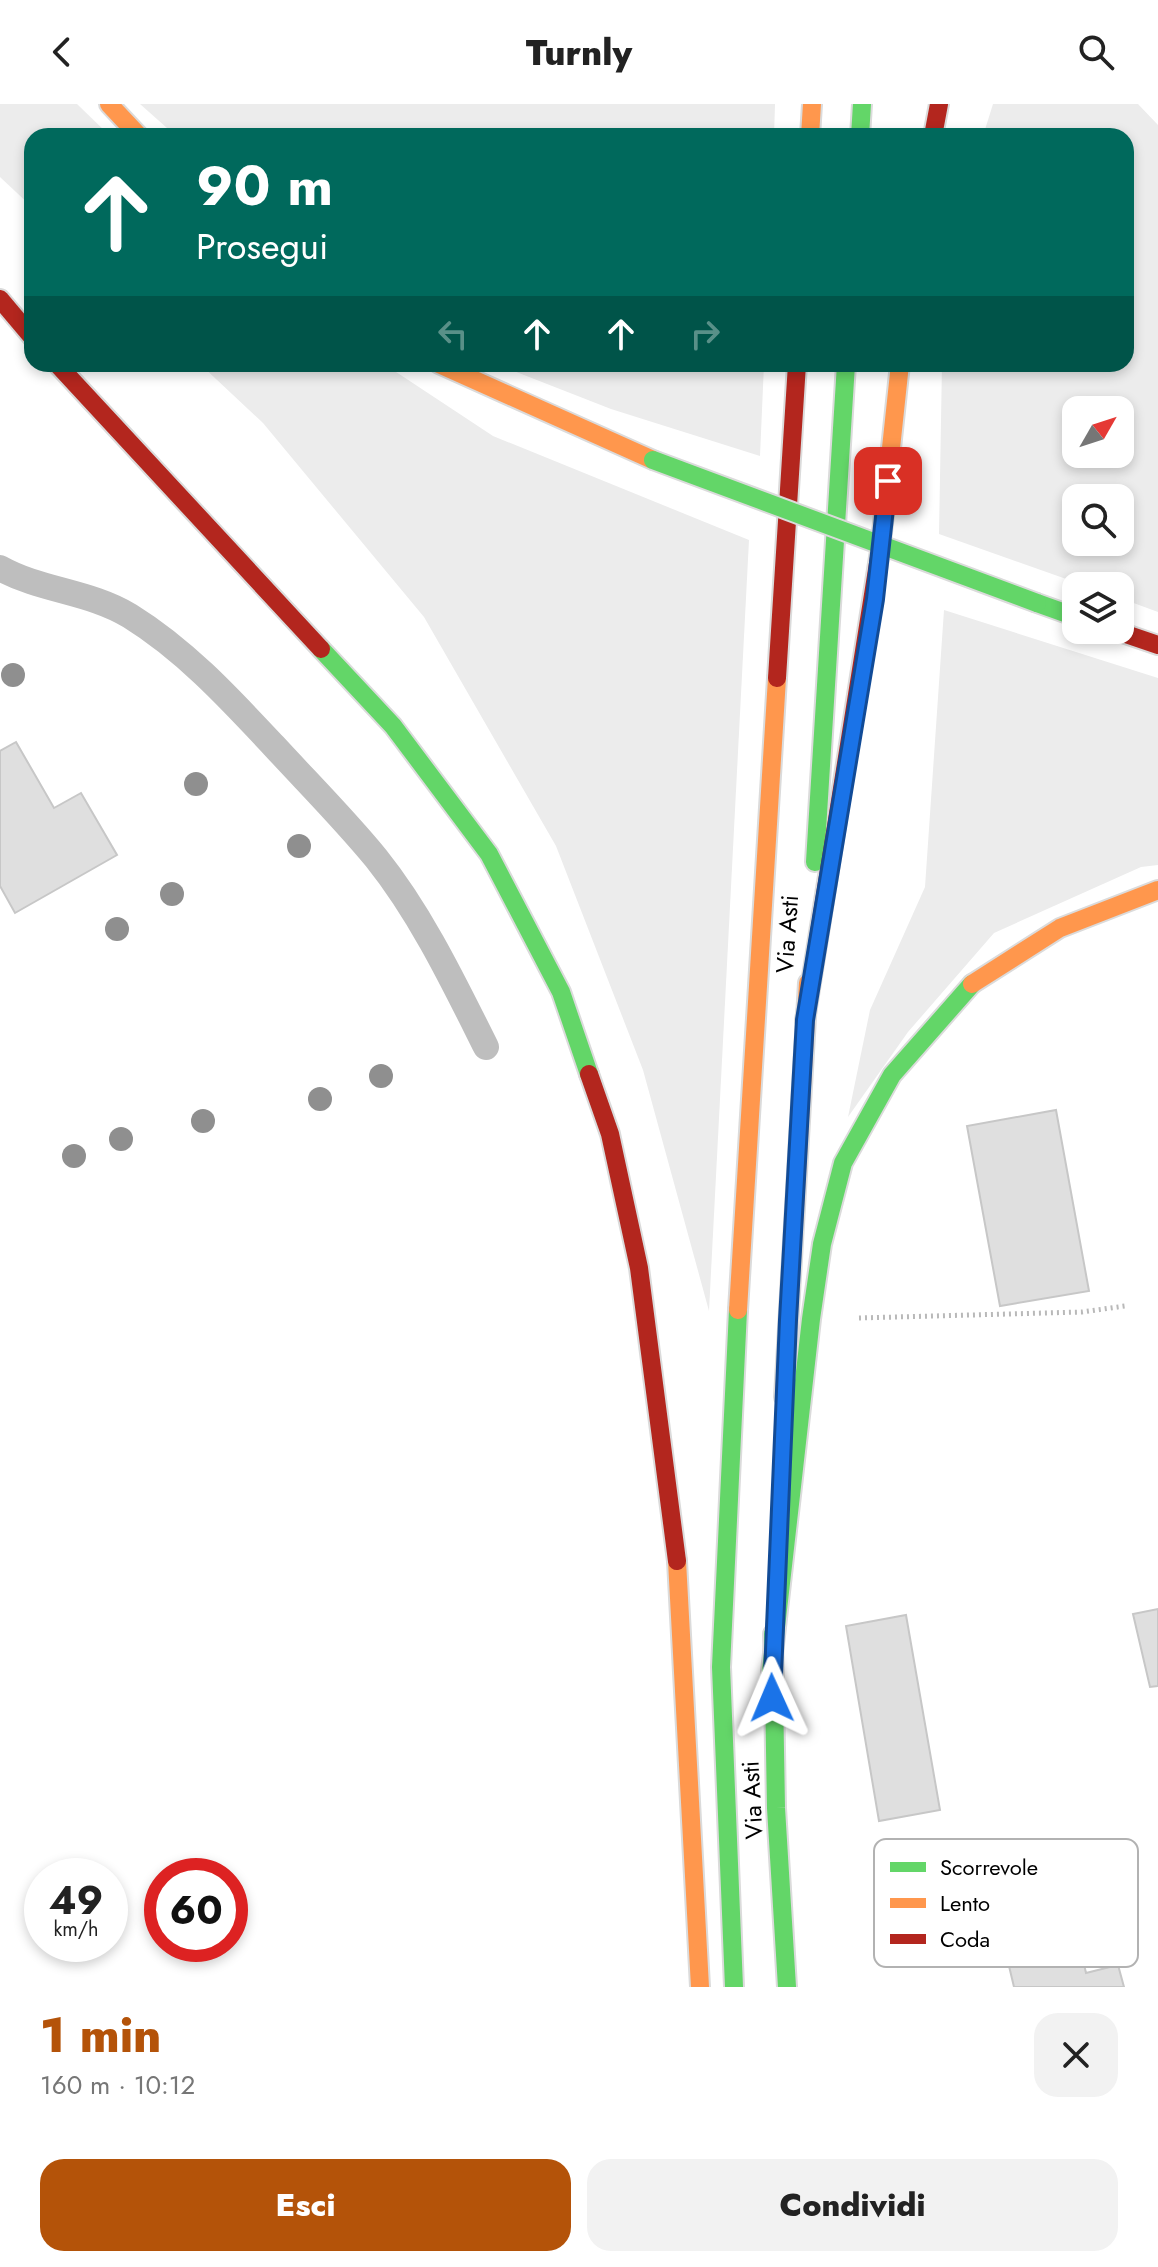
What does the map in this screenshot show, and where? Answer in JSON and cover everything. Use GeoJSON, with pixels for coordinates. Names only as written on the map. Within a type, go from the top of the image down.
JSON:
{"type":"FeatureCollection","features":[{"type":"Feature","properties":{"kind":"main road"},"geometry":{"type":"LineString","coordinates":[[109,104],[132,128]]}},
{"type":"Feature","properties":{"kind":"main road"},"geometry":{"type":"LineString","coordinates":[[810,128],[812,104]]}},
{"type":"Feature","properties":{"kind":"main road"},"geometry":{"type":"LineString","coordinates":[[860,128],[862,104]]}},
{"type":"Feature","properties":{"kind":"main road"},"geometry":{"type":"LineString","coordinates":[[934,128],[939,104]]}},
{"type":"Feature","properties":{"kind":"main road"},"geometry":{"type":"LineString","coordinates":[[0,299],[24,328]]}},
{"type":"Feature","properties":{"kind":"main road"},"geometry":{"type":"LineString","coordinates":[[64,372],[393,726],[489,854],[561,992],[610,1134],[639,1268],[676,1539],[700,1987]]}},
{"type":"Feature","properties":{"kind":"main road"},"geometry":{"type":"LineString","coordinates":[[457,372],[653,460],[1062,612]]}},
{"type":"Feature","properties":{"kind":"main road","name":"Via Asti"},"geometry":{"type":"LineString","coordinates":[[734,1987],[721,1667],[727,1500],[797,372]]}},
{"type":"Feature","properties":{"kind":"main road","name":"Via Asti"},"geometry":{"type":"LineString","coordinates":[[787,1987],[771,1671],[805,1020],[846,372]]}},
{"type":"Feature","properties":{"kind":"main road"},"geometry":{"type":"LineString","coordinates":[[805,1020],[875,599],[899,372]]}},
{"type":"Feature","properties":{"kind":"main road"},"geometry":{"type":"LineString","coordinates":[[1134,637],[1158,645]]}},
{"type":"Feature","properties":{"kind":"main road"},"geometry":{"type":"LineString","coordinates":[[771,1671],[811,1319],[822,1244],[843,1163],[892,1075],[969,986],[1060,928],[1158,890]]}},
{"type":"Feature","properties":{"kind":"lane"},"geometry":{"type":"LineString","coordinates":[[0,568],[22,580],[87,596],[128,615],[173,646],[232,701],[377,860],[454,983],[486,1047]]}},
{"type":"Feature","properties":{"kind":"path"},"geometry":{"type":"LineString","coordinates":[[811,1319],[1082,1312],[1125,1306]]}},
{"type":"Feature","properties":{"kind":"shaded area"},"geometry":{"type":"Polygon","coordinates":[[[0,104],[77,104],[102,128],[24,128],[24,200],[0,177],[0,104]]]}},
{"type":"Feature","properties":{"kind":"shaded area"},"geometry":{"type":"Polygon","coordinates":[[[140,104],[775,104],[774,128],[167,128],[140,104]]]}},
{"type":"Feature","properties":{"kind":"shaded area"},"geometry":{"type":"Polygon","coordinates":[[[993,104],[1138,104],[1158,125],[1158,612],[1134,603],[1134,572],[1062,572],[1062,578],[939,534],[942,372],[1134,372],[1134,128],[986,128],[993,104]]]}},
{"type":"Feature","properties":{"kind":"shaded area"},"geometry":{"type":"Polygon","coordinates":[[[209,372],[396,372],[493,436],[749,540],[709,1311],[643,1070],[556,846],[424,617],[263,423],[209,372]]]}},
{"type":"Feature","properties":{"kind":"shaded area"},"geometry":{"type":"Polygon","coordinates":[[[516,372],[764,372],[760,456],[611,409],[516,372]]]}},
{"type":"Feature","properties":{"kind":"shaded area"},"geometry":{"type":"Polygon","coordinates":[[[944,610],[1158,678],[1158,865],[1141,867],[994,933],[908,1032],[848,1117],[870,1010],[925,887],[944,610]]]}},
{"type":"Feature","properties":{"kind":"building"},"geometry":{"type":"Polygon","coordinates":[[[16,742],[54,808],[81,793],[117,855],[15,913],[0,886],[0,751],[16,742]]]}},
{"type":"Feature","properties":{"kind":"building"},"geometry":{"type":"Polygon","coordinates":[[[1056,1110],[1089,1291],[1000,1306],[967,1126],[1056,1110]]]}},
{"type":"Feature","properties":{"kind":"building"},"geometry":{"type":"Polygon","coordinates":[[[1158,1609],[1158,1686],[1150,1687],[1133,1614],[1158,1609]]]}},
{"type":"Feature","properties":{"kind":"building"},"geometry":{"type":"Polygon","coordinates":[[[906,1615],[940,1810],[879,1821],[846,1626],[906,1615]]]}},
{"type":"Feature","properties":{"kind":"building"},"geometry":{"type":"Polygon","coordinates":[[[1009,1967],[1085,1967],[1086,1973],[1119,1967],[1124,1987],[1014,1987],[1009,1967]]]}},
{"type":"Feature","properties":{"kind":"traffic: fast"},"geometry":{"type":"LineString","coordinates":[[860,128],[862,104]]}},
{"type":"Feature","properties":{"kind":"traffic: fast"},"geometry":{"type":"LineString","coordinates":[[815,862],[846,372]]}},
{"type":"Feature","properties":{"kind":"traffic: fast"},"geometry":{"type":"LineString","coordinates":[[653,460],[1037,603]]}},
{"type":"Feature","properties":{"kind":"traffic: fast"},"geometry":{"type":"LineString","coordinates":[[1037,603],[1062,612]]}},
{"type":"Feature","properties":{"kind":"traffic: fast"},"geometry":{"type":"LineString","coordinates":[[321,649],[393,726],[489,854],[561,992],[589,1074]]}},
{"type":"Feature","properties":{"kind":"traffic: fast"},"geometry":{"type":"LineString","coordinates":[[771,1671],[811,1319],[822,1244],[843,1163],[892,1075],[972,984]]}},
{"type":"Feature","properties":{"kind":"traffic: fast"},"geometry":{"type":"LineString","coordinates":[[734,1987],[721,1667],[738,1310]]}},
{"type":"Feature","properties":{"kind":"traffic: fast"},"geometry":{"type":"LineString","coordinates":[[773,1634],[776,1808],[787,1987]]}},
{"type":"Feature","properties":{"kind":"traffic: slow"},"geometry":{"type":"LineString","coordinates":[[109,104],[132,128]]}},
{"type":"Feature","properties":{"kind":"traffic: slow"},"geometry":{"type":"LineString","coordinates":[[810,128],[812,104]]}},
{"type":"Feature","properties":{"kind":"traffic: slow"},"geometry":{"type":"LineString","coordinates":[[457,372],[653,460]]}},
{"type":"Feature","properties":{"kind":"traffic: slow"},"geometry":{"type":"LineString","coordinates":[[880,551],[899,372]]}},
{"type":"Feature","properties":{"kind":"traffic: slow"},"geometry":{"type":"LineString","coordinates":[[738,1310],[777,678]]}},
{"type":"Feature","properties":{"kind":"traffic: slow"},"geometry":{"type":"LineString","coordinates":[[972,984],[1060,928],[1158,890]]}},
{"type":"Feature","properties":{"kind":"traffic: slow"},"geometry":{"type":"LineString","coordinates":[[784,1397],[808,983]]}},
{"type":"Feature","properties":{"kind":"traffic: slow"},"geometry":{"type":"LineString","coordinates":[[677,1561],[700,1987]]}},
{"type":"Feature","properties":{"kind":"traffic: jam"},"geometry":{"type":"LineString","coordinates":[[934,128],[939,104]]}},
{"type":"Feature","properties":{"kind":"traffic: jam"},"geometry":{"type":"LineString","coordinates":[[0,299],[24,328]]}},
{"type":"Feature","properties":{"kind":"traffic: jam"},"geometry":{"type":"LineString","coordinates":[[64,372],[321,649]]}},
{"type":"Feature","properties":{"kind":"traffic: jam"},"geometry":{"type":"LineString","coordinates":[[777,678],[796,372]]}},
{"type":"Feature","properties":{"kind":"traffic: jam"},"geometry":{"type":"LineString","coordinates":[[805,1020],[880,551]]}},
{"type":"Feature","properties":{"kind":"traffic: jam"},"geometry":{"type":"LineString","coordinates":[[1134,637],[1158,645]]}},
{"type":"Feature","properties":{"kind":"traffic: jam"},"geometry":{"type":"LineString","coordinates":[[589,1074],[610,1134],[639,1268],[677,1561]]}},
{"type":"Feature","properties":{"kind":"route"},"geometry":{"type":"LineString","coordinates":[[772,1698],[805,1020],[875,599],[888,481]]}}]}
